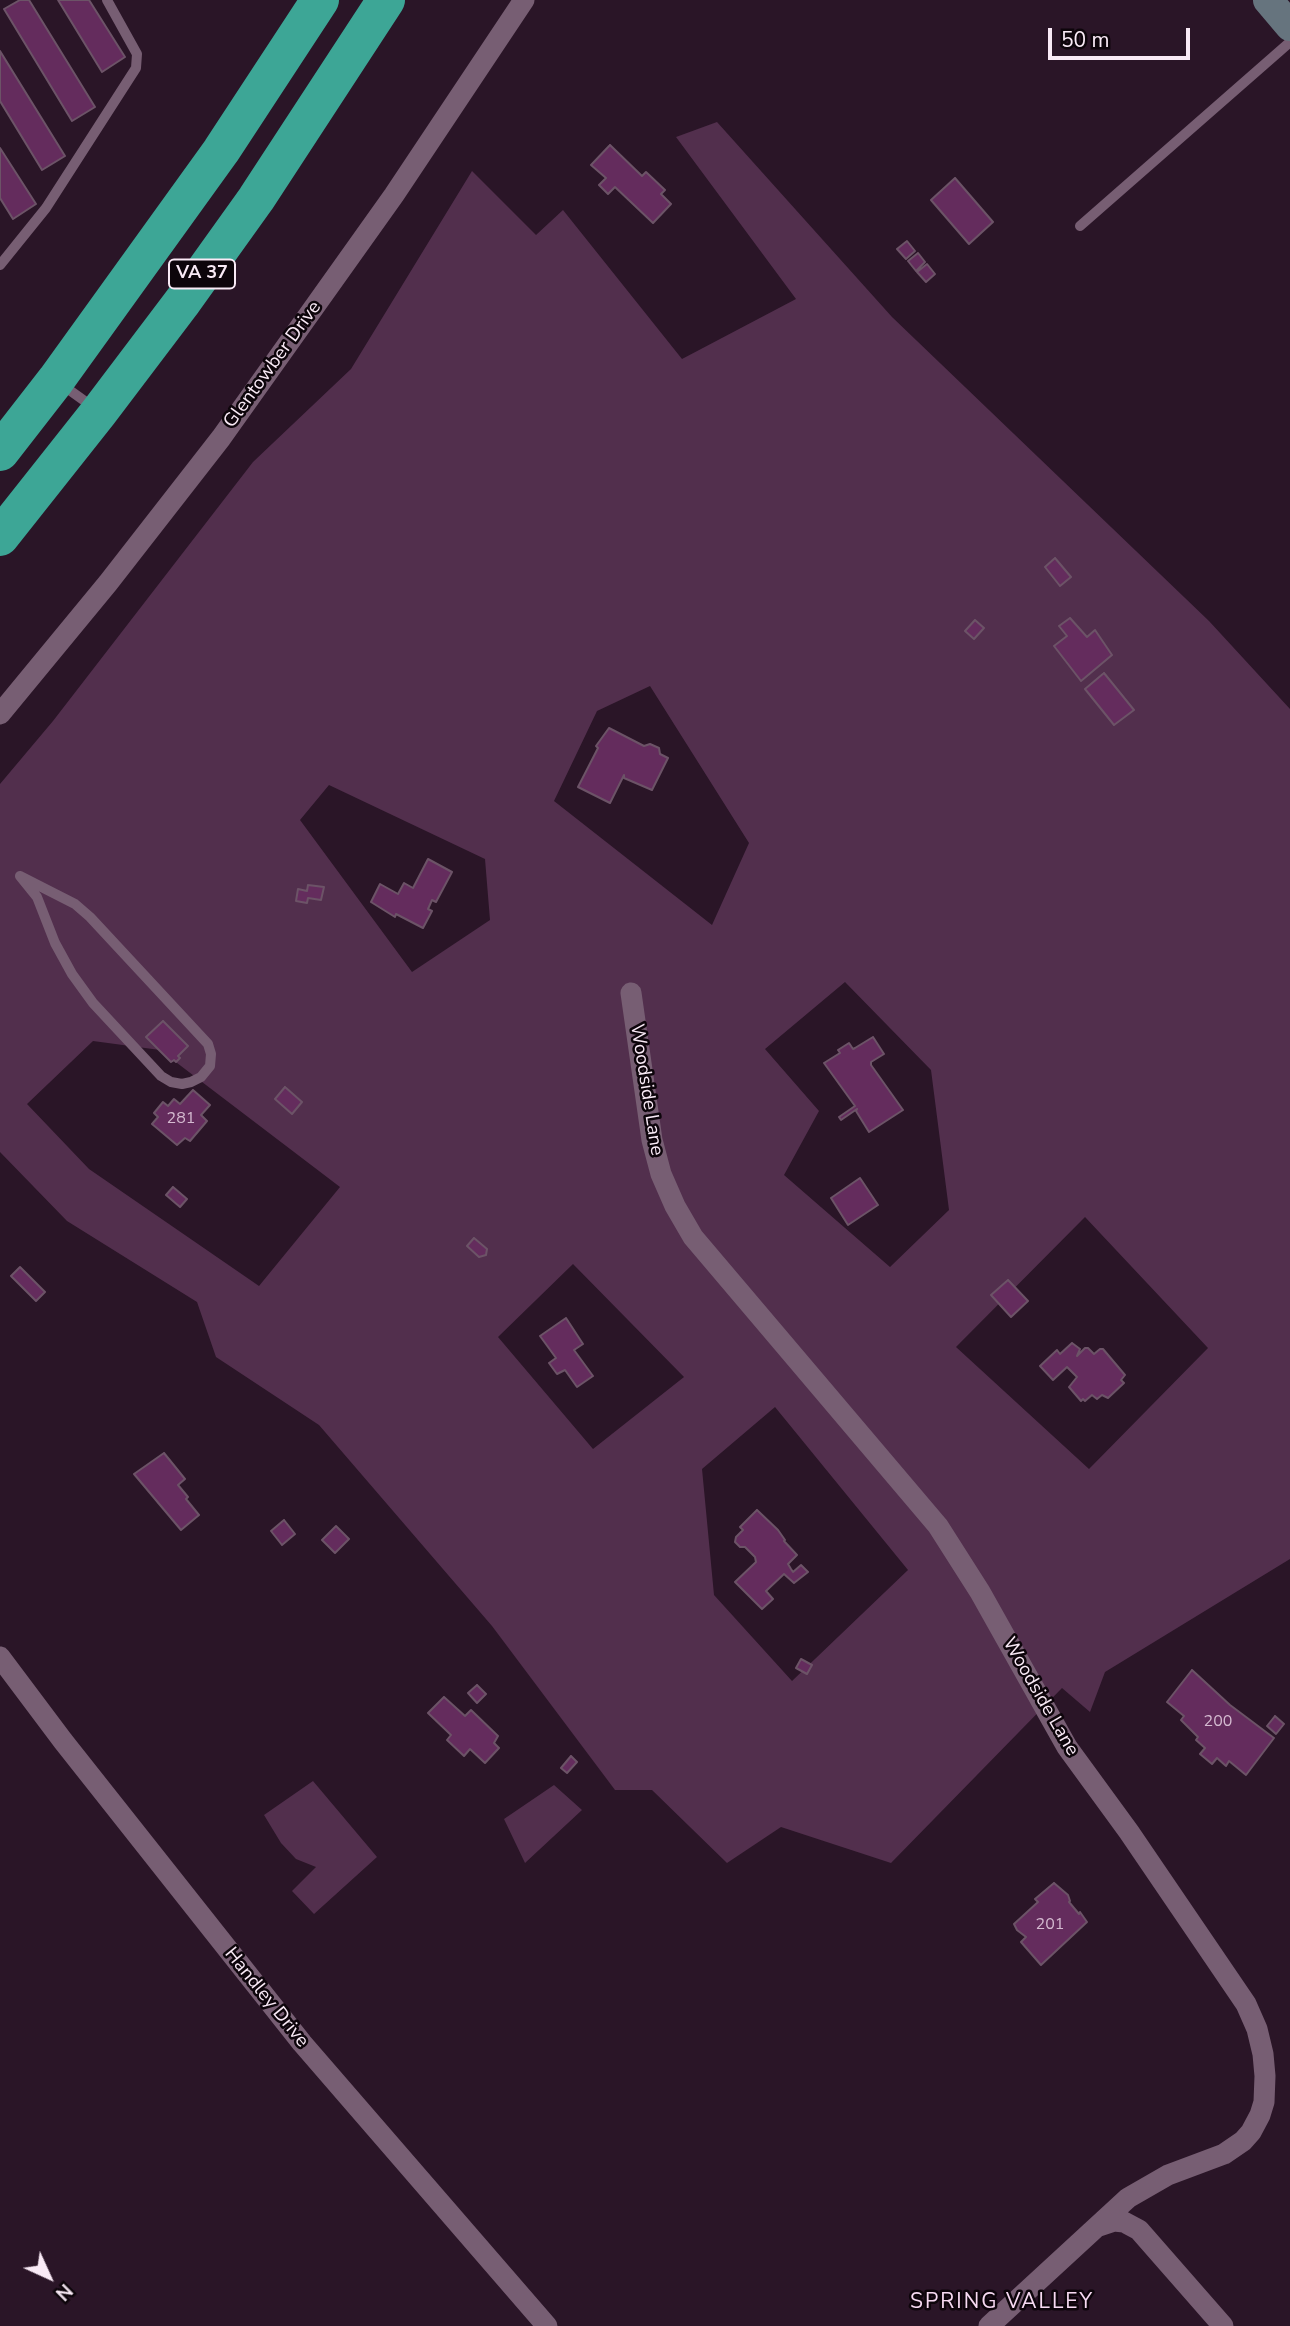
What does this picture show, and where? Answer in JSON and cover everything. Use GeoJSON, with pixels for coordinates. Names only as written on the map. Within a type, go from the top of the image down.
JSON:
{"type":"FeatureCollection","features":[{"type":"Feature","properties":{"kind":"highway","name":"VA 37"},"geometry":{"type":"LineString","coordinates":[[0,452],[56,380],[213,163],[271,77],[318,0]]}},
{"type":"Feature","properties":{"kind":"highway","name":"VA 37"},"geometry":{"type":"LineString","coordinates":[[0,537],[99,412],[256,199],[386,0]]}},
{"type":"Feature","properties":{"kind":"street","name":"Glentowber Drive"},"geometry":{"type":"LineString","coordinates":[[0,714],[108,583],[221,438],[394,194],[524,0]]}},
{"type":"Feature","properties":{"kind":"street"},"geometry":{"type":"LineString","coordinates":[[1268,0],[1290,26]]}},
{"type":"Feature","properties":{"kind":"street","name":"Woodside Lane"},"geometry":{"type":"LineString","coordinates":[[631,993],[652,1140],[661,1174],[693,1237],[938,1526],[980,1591],[1067,1747],[1129,1832],[1239,1993],[1257,2029],[1264,2054],[1264,2102],[1251,2132],[1243,2141],[1224,2154],[1142,2188],[1119,2205],[989,2326]]}},
{"type":"Feature","properties":{"kind":"street","name":"Handley Drive"},"geometry":{"type":"LineString","coordinates":[[0,1657],[279,2014],[547,2326]]}},
{"type":"Feature","properties":{"kind":"street"},"geometry":{"type":"LineString","coordinates":[[1099,2226],[1114,2221],[1124,2222],[1139,2230],[1223,2326]]}},
{"type":"Feature","properties":{"kind":"lane"},"geometry":{"type":"LineString","coordinates":[[0,265],[46,208],[136,68],[137,54],[107,0]]}},
{"type":"Feature","properties":{"kind":"lane"},"geometry":{"type":"LineString","coordinates":[[1080,226],[1290,42]]}},
{"type":"Feature","properties":{"kind":"lane"},"geometry":{"type":"LineString","coordinates":[[56,380],[99,412]]}},
{"type":"Feature","properties":{"kind":"lane"},"geometry":{"type":"LineString","coordinates":[[20,876],[75,904],[90,917],[208,1044],[211,1054],[209,1066],[201,1077],[182,1084],[161,1076],[93,1003],[72,974],[55,943],[37,897],[28,883],[20,876]]}},
{"type":"Feature","properties":{"kind":"shaded area"},"geometry":{"type":"Polygon","coordinates":[[[717,122],[892,317],[1209,621],[1290,709],[1290,1559],[1105,1672],[1090,1712],[1062,1688],[891,1863],[781,1827],[727,1863],[652,1790],[615,1790],[492,1626],[319,1425],[216,1357],[197,1302],[67,1221],[0,1152],[0,784],[53,721],[253,462],[351,369],[472,171],[536,235],[563,210],[682,359],[796,299],[676,137],[717,122]],[[650,686],[597,711],[554,801],[712,925],[749,843],[650,686]],[[329,785],[300,820],[412,972],[490,920],[485,859],[329,785]],[[845,982],[765,1049],[819,1111],[784,1175],[890,1267],[949,1210],[931,1070],[845,982]],[[93,1041],[27,1104],[89,1169],[259,1286],[340,1187],[160,1050],[93,1041]],[[1085,1217],[956,1347],[1089,1469],[1208,1348],[1085,1217]],[[573,1264],[498,1337],[593,1449],[684,1377],[573,1264]],[[775,1407],[702,1469],[714,1595],[792,1681],[908,1570],[775,1407]]]}},
{"type":"Feature","properties":{"kind":"shaded area"},"geometry":{"type":"Polygon","coordinates":[[[313,1781],[377,1857],[314,1914],[292,1891],[316,1867],[296,1859],[281,1843],[264,1815],[313,1781]]]}},
{"type":"Feature","properties":{"kind":"shaded area"},"geometry":{"type":"Polygon","coordinates":[[[554,1785],[582,1810],[525,1863],[504,1819],[554,1785]]]}},
{"type":"Feature","properties":{"kind":"building"},"geometry":{"type":"Polygon","coordinates":[[[20,0],[29,0],[95,107],[72,121],[4,9],[20,0]]]}},
{"type":"Feature","properties":{"kind":"building"},"geometry":{"type":"Polygon","coordinates":[[[58,0],[89,0],[125,57],[102,72],[58,0]]]}},
{"type":"Feature","properties":{"kind":"building"},"geometry":{"type":"Polygon","coordinates":[[[0,51],[65,156],[42,170],[0,101],[0,51]]]}},
{"type":"Feature","properties":{"kind":"building"},"geometry":{"type":"Polygon","coordinates":[[[610,145],[642,176],[646,172],[665,190],[661,194],[671,204],[653,223],[615,187],[608,194],[599,185],[606,178],[591,165],[610,145]]]}},
{"type":"Feature","properties":{"kind":"building"},"geometry":{"type":"Polygon","coordinates":[[[0,148],[36,204],[13,219],[0,198],[0,148]]]}},
{"type":"Feature","properties":{"kind":"building"},"geometry":{"type":"Polygon","coordinates":[[[955,178],[993,222],[969,244],[931,200],[955,178]]]}},
{"type":"Feature","properties":{"kind":"building"},"geometry":{"type":"Polygon","coordinates":[[[907,241],[915,251],[906,259],[897,249],[907,241]]]}},
{"type":"Feature","properties":{"kind":"building"},"geometry":{"type":"Polygon","coordinates":[[[918,253],[925,262],[916,271],[908,261],[918,253]]]}},
{"type":"Feature","properties":{"kind":"building"},"geometry":{"type":"Polygon","coordinates":[[[927,264],[935,274],[926,282],[917,272],[927,264]]]}},
{"type":"Feature","properties":{"kind":"building"},"geometry":{"type":"Polygon","coordinates":[[[1055,558],[1071,577],[1060,586],[1045,567],[1055,558]]]}},
{"type":"Feature","properties":{"kind":"building"},"geometry":{"type":"Polygon","coordinates":[[[1070,618],[1087,637],[1095,630],[1112,655],[1081,681],[1054,646],[1067,636],[1059,626],[1070,618]]]}},
{"type":"Feature","properties":{"kind":"building"},"geometry":{"type":"Polygon","coordinates":[[[975,620],[984,628],[974,639],[965,631],[975,620]]]}},
{"type":"Feature","properties":{"kind":"building"},"geometry":{"type":"Polygon","coordinates":[[[1104,673],[1134,710],[1114,725],[1085,689],[1104,673]]]}},
{"type":"Feature","properties":{"kind":"building"},"geometry":{"type":"Polygon","coordinates":[[[609,728],[644,746],[650,744],[659,748],[660,754],[668,758],[652,790],[624,778],[624,775],[610,803],[578,787],[598,748],[596,746],[609,728]]]}},
{"type":"Feature","properties":{"kind":"building"},"geometry":{"type":"Polygon","coordinates":[[[428,859],[452,872],[436,902],[432,900],[428,909],[432,911],[423,928],[396,914],[395,917],[371,902],[380,884],[398,894],[404,883],[413,888],[428,859]]]}},
{"type":"Feature","properties":{"kind":"building"},"geometry":{"type":"Polygon","coordinates":[[[308,885],[324,887],[321,900],[308,898],[307,903],[296,901],[298,889],[307,891],[308,885]]]}},
{"type":"Feature","properties":{"kind":"building"},"geometry":{"type":"Polygon","coordinates":[[[163,1021],[188,1046],[176,1062],[171,1062],[146,1037],[163,1021]]]}},
{"type":"Feature","properties":{"kind":"building"},"geometry":{"type":"Polygon","coordinates":[[[873,1037],[884,1054],[871,1062],[871,1065],[903,1110],[869,1132],[857,1109],[841,1120],[839,1117],[855,1106],[824,1063],[840,1053],[838,1050],[849,1043],[853,1049],[873,1037]]]}},
{"type":"Feature","properties":{"kind":"building"},"geometry":{"type":"Polygon","coordinates":[[[285,1087],[302,1102],[292,1114],[275,1099],[285,1087]]]}},
{"type":"Feature","properties":{"kind":"building"},"geometry":{"type":"Polygon","coordinates":[[[193,1090],[210,1105],[201,1115],[207,1121],[190,1141],[185,1138],[177,1145],[152,1124],[158,1117],[154,1113],[163,1102],[168,1106],[174,1099],[180,1104],[193,1090]]]}},
{"type":"Feature","properties":{"kind":"building"},"geometry":{"type":"Polygon","coordinates":[[[860,1178],[878,1205],[848,1225],[831,1198],[860,1178]]]}},
{"type":"Feature","properties":{"kind":"building"},"geometry":{"type":"Polygon","coordinates":[[[173,1187],[187,1199],[180,1207],[166,1195],[173,1187]]]}},
{"type":"Feature","properties":{"kind":"building"},"geometry":{"type":"Polygon","coordinates":[[[474,1238],[487,1249],[486,1255],[479,1257],[467,1246],[474,1238]]]}},
{"type":"Feature","properties":{"kind":"building"},"geometry":{"type":"Polygon","coordinates":[[[20,1267],[45,1292],[36,1301],[11,1276],[20,1267]]]}},
{"type":"Feature","properties":{"kind":"building"},"geometry":{"type":"Polygon","coordinates":[[[1008,1280],[1028,1301],[1011,1317],[991,1295],[1008,1280]]]}},
{"type":"Feature","properties":{"kind":"building"},"geometry":{"type":"Polygon","coordinates":[[[566,1318],[583,1344],[574,1350],[593,1376],[577,1387],[565,1370],[557,1374],[549,1363],[556,1358],[540,1336],[566,1318]]]}},
{"type":"Feature","properties":{"kind":"building"},"geometry":{"type":"Polygon","coordinates":[[[1072,1343],[1080,1349],[1077,1356],[1085,1348],[1094,1354],[1103,1349],[1125,1375],[1121,1380],[1124,1383],[1108,1398],[1102,1395],[1097,1399],[1092,1395],[1081,1401],[1069,1387],[1077,1377],[1067,1367],[1053,1380],[1040,1366],[1057,1350],[1060,1354],[1072,1343]]]}},
{"type":"Feature","properties":{"kind":"building"},"geometry":{"type":"Polygon","coordinates":[[[164,1453],[185,1479],[178,1485],[199,1515],[181,1530],[134,1474],[164,1453]]]}},
{"type":"Feature","properties":{"kind":"building"},"geometry":{"type":"Polygon","coordinates":[[[757,1510],[778,1530],[797,1555],[788,1564],[793,1572],[801,1565],[808,1572],[794,1583],[784,1574],[766,1591],[773,1599],[762,1609],[735,1582],[756,1562],[755,1557],[745,1547],[740,1547],[735,1542],[743,1530],[740,1527],[757,1510]]]}},
{"type":"Feature","properties":{"kind":"building"},"geometry":{"type":"Polygon","coordinates":[[[284,1520],[295,1534],[282,1545],[271,1531],[284,1520]]]}},
{"type":"Feature","properties":{"kind":"building"},"geometry":{"type":"Polygon","coordinates":[[[336,1526],[349,1539],[335,1553],[322,1540],[336,1526]]]}},
{"type":"Feature","properties":{"kind":"building"},"geometry":{"type":"Polygon","coordinates":[[[801,1659],[812,1665],[807,1674],[796,1668],[801,1659]]]}},
{"type":"Feature","properties":{"kind":"building"},"geometry":{"type":"Polygon","coordinates":[[[1192,1670],[1230,1705],[1274,1738],[1246,1775],[1229,1761],[1226,1766],[1217,1758],[1212,1764],[1200,1754],[1205,1748],[1181,1720],[1184,1716],[1167,1702],[1192,1670]]]}},
{"type":"Feature","properties":{"kind":"building"},"geometry":{"type":"Polygon","coordinates":[[[477,1685],[486,1694],[477,1703],[468,1693],[477,1685]]]}},
{"type":"Feature","properties":{"kind":"building"},"geometry":{"type":"Polygon","coordinates":[[[444,1697],[465,1716],[471,1710],[498,1736],[494,1743],[499,1748],[485,1763],[470,1749],[464,1756],[447,1740],[451,1735],[428,1713],[444,1697]]]}},
{"type":"Feature","properties":{"kind":"building"},"geometry":{"type":"Polygon","coordinates":[[[1275,1716],[1284,1724],[1276,1734],[1267,1726],[1275,1716]]]}},
{"type":"Feature","properties":{"kind":"building"},"geometry":{"type":"Polygon","coordinates":[[[571,1756],[577,1762],[567,1773],[561,1768],[571,1756]]]}},
{"type":"Feature","properties":{"kind":"building"},"geometry":{"type":"Polygon","coordinates":[[[1054,1883],[1068,1895],[1069,1902],[1087,1922],[1041,1965],[1021,1942],[1026,1937],[1014,1924],[1038,1902],[1035,1899],[1054,1883]]]}},
{"type":"Feature","properties":{"kind":"district","name":"SPRING VALLEY"},"geometry":{"type":"Point","coordinates":[1002,2303]}}]}
